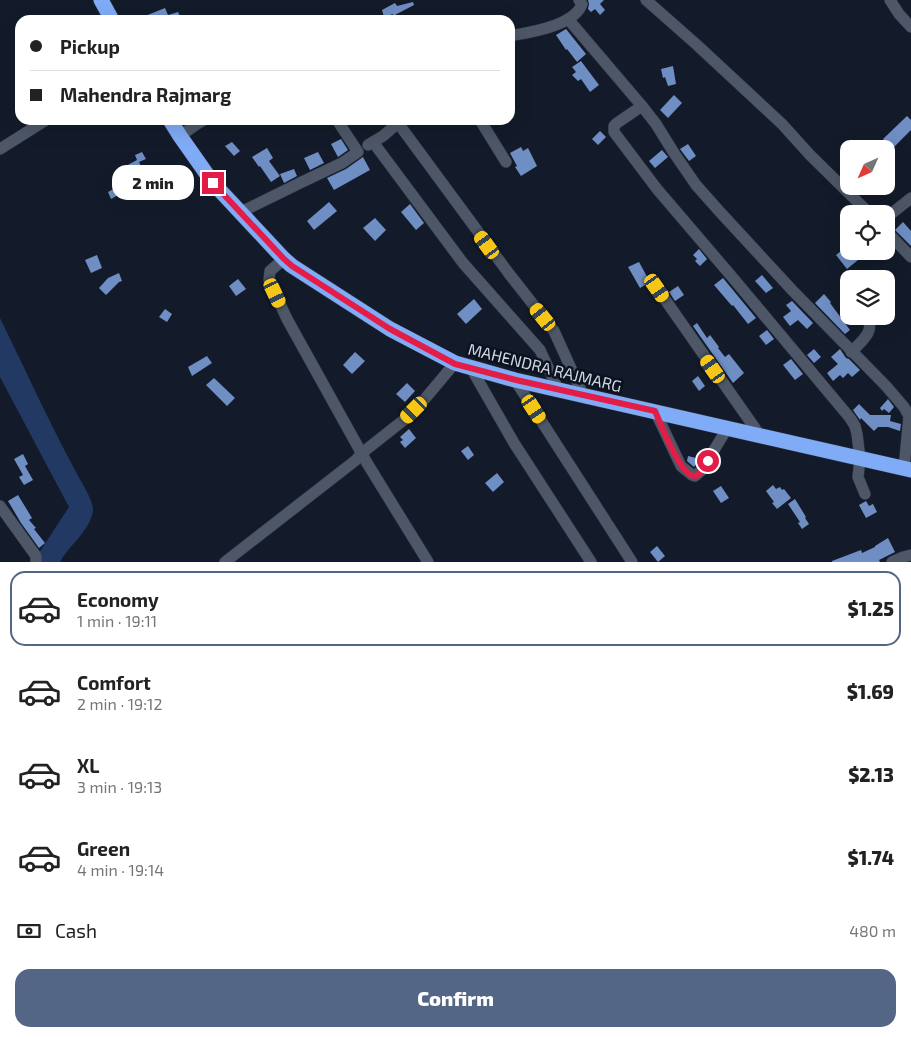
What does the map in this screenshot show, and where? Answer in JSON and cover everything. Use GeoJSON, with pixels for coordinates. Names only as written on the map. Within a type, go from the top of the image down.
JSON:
{"type":"FeatureCollection","features":[{"type":"Feature","properties":{"kind":"highway"},"geometry":{"type":"LineString","coordinates":[[101,0],[109,15]]}},
{"type":"Feature","properties":{"kind":"highway","name":"MAHENDRA RAJMARG"},"geometry":{"type":"LineString","coordinates":[[173,125],[213,183],[292,266],[390,329],[455,364],[516,380],[907,469]]}},
{"type":"Feature","properties":{"kind":"street"},"geometry":{"type":"LineString","coordinates":[[515,35],[557,25],[568,19],[580,8],[582,4],[579,0]]}},
{"type":"Feature","properties":{"kind":"street"},"geometry":{"type":"LineString","coordinates":[[646,0],[782,124],[810,155],[861,205]]}},
{"type":"Feature","properties":{"kind":"street"},"geometry":{"type":"LineString","coordinates":[[890,0],[911,27]]}},
{"type":"Feature","properties":{"kind":"street"},"geometry":{"type":"LineString","coordinates":[[568,19],[656,124],[696,185],[742,237],[904,407],[909,416],[907,469]]}},
{"type":"Feature","properties":{"kind":"street"},"geometry":{"type":"LineString","coordinates":[[642,106],[617,122],[614,126],[614,132],[657,189],[734,278],[850,418],[858,434],[860,459],[858,477],[864,494]]}},
{"type":"Feature","properties":{"kind":"street"},"geometry":{"type":"LineString","coordinates":[[0,149],[38,125]]}},
{"type":"Feature","properties":{"kind":"street"},"geometry":{"type":"LineString","coordinates":[[180,136],[196,125]]}},
{"type":"Feature","properties":{"kind":"street"},"geometry":{"type":"LineString","coordinates":[[340,125],[358,152]]}},
{"type":"Feature","properties":{"kind":"street"},"geometry":{"type":"LineString","coordinates":[[241,212],[342,163],[383,136],[394,125]]}},
{"type":"Feature","properties":{"kind":"street"},"geometry":{"type":"LineString","coordinates":[[399,125],[510,276],[554,330],[583,395]]}},
{"type":"Feature","properties":{"kind":"street"},"geometry":{"type":"LineString","coordinates":[[483,125],[506,162]]}},
{"type":"Feature","properties":{"kind":"street"},"geometry":{"type":"LineString","coordinates":[[373,142],[463,263],[540,350],[558,389]]}},
{"type":"Feature","properties":{"kind":"street"},"geometry":{"type":"LineString","coordinates":[[895,211],[911,198]]}},
{"type":"Feature","properties":{"kind":"street"},"geometry":{"type":"LineString","coordinates":[[895,240],[911,256]]}},
{"type":"Feature","properties":{"kind":"street"},"geometry":{"type":"LineString","coordinates":[[284,259],[270,271],[269,280],[287,319],[362,453],[428,562]]}},
{"type":"Feature","properties":{"kind":"street"},"geometry":{"type":"LineString","coordinates":[[657,288],[759,434]]}},
{"type":"Feature","properties":{"kind":"street"},"geometry":{"type":"LineString","coordinates":[[851,352],[866,337],[870,331],[870,325]]}},
{"type":"Feature","properties":{"kind":"street"},"geometry":{"type":"LineString","coordinates":[[225,562],[356,460],[362,453],[405,419],[455,364]]}},
{"type":"Feature","properties":{"kind":"street"},"geometry":{"type":"LineString","coordinates":[[471,368],[514,443],[591,562]]}},
{"type":"Feature","properties":{"kind":"street"},"geometry":{"type":"LineString","coordinates":[[516,380],[632,562]]}},
{"type":"Feature","properties":{"kind":"street"},"geometry":{"type":"LineString","coordinates":[[655,411],[678,459],[686,471],[695,476],[702,470],[728,427]]}},
{"type":"Feature","properties":{"kind":"street"},"geometry":{"type":"LineString","coordinates":[[0,506],[36,556],[36,562]]}},
{"type":"Feature","properties":{"kind":"street"},"geometry":{"type":"LineString","coordinates":[[892,562],[911,555]]}},
{"type":"Feature","properties":{"kind":"shaded area"},"geometry":{"type":"Polygon","coordinates":[[[0,318],[93,507],[88,525],[60,562],[33,562],[69,507],[0,377],[0,318]]]}},
{"type":"Feature","properties":{"kind":"building"},"geometry":{"type":"Polygon","coordinates":[[[588,0],[604,0],[600,4],[605,10],[600,15],[595,9],[591,12],[588,9],[588,0]]]}},
{"type":"Feature","properties":{"kind":"building"},"geometry":{"type":"Polygon","coordinates":[[[413,2],[414,5],[395,15],[383,15],[382,10],[395,3],[397,6],[413,2]]]}},
{"type":"Feature","properties":{"kind":"building"},"geometry":{"type":"Polygon","coordinates":[[[165,8],[168,15],[148,15],[165,8]]]}},
{"type":"Feature","properties":{"kind":"building"},"geometry":{"type":"Polygon","coordinates":[[[178,12],[180,15],[168,15],[178,12]]]}},
{"type":"Feature","properties":{"kind":"building"},"geometry":{"type":"Polygon","coordinates":[[[566,29],[586,54],[577,62],[556,35],[566,29]]]}},
{"type":"Feature","properties":{"kind":"building"},"geometry":{"type":"Polygon","coordinates":[[[581,61],[599,85],[590,92],[581,79],[578,81],[572,75],[576,72],[572,67],[581,61]]]}},
{"type":"Feature","properties":{"kind":"building"},"geometry":{"type":"Polygon","coordinates":[[[673,66],[676,84],[668,86],[665,77],[663,78],[661,69],[673,66]]]}},
{"type":"Feature","properties":{"kind":"building"},"geometry":{"type":"Polygon","coordinates":[[[674,95],[682,103],[668,118],[660,110],[674,95]]]}},
{"type":"Feature","properties":{"kind":"building"},"geometry":{"type":"Polygon","coordinates":[[[907,116],[911,120],[911,130],[895,146],[895,140],[883,139],[907,116]]]}},
{"type":"Feature","properties":{"kind":"building"},"geometry":{"type":"Polygon","coordinates":[[[600,131],[606,137],[598,145],[592,139],[600,131]]]}},
{"type":"Feature","properties":{"kind":"building"},"geometry":{"type":"Polygon","coordinates":[[[341,139],[348,150],[338,157],[331,144],[341,139]]]}},
{"type":"Feature","properties":{"kind":"building"},"geometry":{"type":"Polygon","coordinates":[[[232,142],[240,151],[234,156],[225,146],[232,142]]]}},
{"type":"Feature","properties":{"kind":"building"},"geometry":{"type":"Polygon","coordinates":[[[688,144],[696,156],[689,161],[680,149],[688,144]]]}},
{"type":"Feature","properties":{"kind":"building"},"geometry":{"type":"Polygon","coordinates":[[[521,147],[523,151],[528,148],[537,166],[521,176],[515,167],[517,166],[510,153],[521,147]]]}},
{"type":"Feature","properties":{"kind":"building"},"geometry":{"type":"Polygon","coordinates":[[[267,148],[273,158],[269,161],[280,176],[271,182],[252,157],[267,148]]]}},
{"type":"Feature","properties":{"kind":"building"},"geometry":{"type":"Polygon","coordinates":[[[662,150],[668,157],[655,168],[649,161],[662,150]]]}},
{"type":"Feature","properties":{"kind":"building"},"geometry":{"type":"Polygon","coordinates":[[[142,152],[146,159],[139,162],[144,172],[127,182],[120,169],[137,160],[135,155],[142,152]]]}},
{"type":"Feature","properties":{"kind":"building"},"geometry":{"type":"Polygon","coordinates":[[[318,152],[324,163],[310,170],[304,158],[318,152]]]}},
{"type":"Feature","properties":{"kind":"building"},"geometry":{"type":"Polygon","coordinates":[[[363,157],[370,170],[334,190],[327,178],[346,169],[363,157]]]}},
{"type":"Feature","properties":{"kind":"building"},"geometry":{"type":"Polygon","coordinates":[[[164,166],[172,181],[164,186],[156,171],[164,166]]]}},
{"type":"Feature","properties":{"kind":"building"},"geometry":{"type":"Polygon","coordinates":[[[294,169],[297,176],[284,183],[280,174],[294,169]]]}},
{"type":"Feature","properties":{"kind":"building"},"geometry":{"type":"Polygon","coordinates":[[[121,185],[124,192],[111,199],[108,192],[121,185]]]}},
{"type":"Feature","properties":{"kind":"building"},"geometry":{"type":"Polygon","coordinates":[[[329,202],[337,211],[314,230],[307,221],[329,202]]]}},
{"type":"Feature","properties":{"kind":"building"},"geometry":{"type":"Polygon","coordinates":[[[410,204],[424,223],[416,230],[401,212],[410,204]]]}},
{"type":"Feature","properties":{"kind":"building"},"geometry":{"type":"Polygon","coordinates":[[[375,218],[386,230],[375,241],[363,228],[375,218]]]}},
{"type":"Feature","properties":{"kind":"building"},"geometry":{"type":"Polygon","coordinates":[[[903,222],[911,231],[911,246],[895,230],[903,222]]]}},
{"type":"Feature","properties":{"kind":"building"},"geometry":{"type":"Polygon","coordinates":[[[699,249],[707,259],[700,266],[695,261],[697,259],[693,255],[699,249]]]}},
{"type":"Feature","properties":{"kind":"building"},"geometry":{"type":"Polygon","coordinates":[[[840,252],[840,260],[858,260],[847,269],[836,255],[840,252]]]}},
{"type":"Feature","properties":{"kind":"building"},"geometry":{"type":"Polygon","coordinates":[[[97,255],[102,268],[91,273],[85,260],[97,255]]]}},
{"type":"Feature","properties":{"kind":"building"},"geometry":{"type":"Polygon","coordinates":[[[639,262],[650,282],[640,288],[628,267],[639,262]]]}},
{"type":"Feature","properties":{"kind":"building"},"geometry":{"type":"Polygon","coordinates":[[[119,273],[122,281],[106,295],[99,288],[108,278],[119,273]]]}},
{"type":"Feature","properties":{"kind":"building"},"geometry":{"type":"Polygon","coordinates":[[[762,275],[773,288],[766,293],[755,281],[762,275]]]}},
{"type":"Feature","properties":{"kind":"building"},"geometry":{"type":"Polygon","coordinates":[[[723,278],[756,318],[748,324],[714,285],[723,278]]]}},
{"type":"Feature","properties":{"kind":"building"},"geometry":{"type":"Polygon","coordinates":[[[238,279],[246,289],[236,296],[229,286],[238,279]]]}},
{"type":"Feature","properties":{"kind":"building"},"geometry":{"type":"Polygon","coordinates":[[[678,286],[684,295],[675,301],[669,292],[678,286]]]}},
{"type":"Feature","properties":{"kind":"building"},"geometry":{"type":"Polygon","coordinates":[[[824,294],[840,316],[840,325],[846,325],[850,330],[845,334],[815,303],[824,294]]]}},
{"type":"Feature","properties":{"kind":"building"},"geometry":{"type":"Polygon","coordinates":[[[474,299],[482,309],[466,324],[457,314],[474,299]]]}},
{"type":"Feature","properties":{"kind":"building"},"geometry":{"type":"Polygon","coordinates":[[[792,301],[813,323],[807,329],[798,320],[790,326],[783,317],[791,311],[786,305],[792,301]]]}},
{"type":"Feature","properties":{"kind":"building"},"geometry":{"type":"Polygon","coordinates":[[[165,309],[172,314],[167,322],[159,317],[165,309]]]}},
{"type":"Feature","properties":{"kind":"building"},"geometry":{"type":"Polygon","coordinates":[[[697,323],[707,338],[710,335],[725,357],[729,354],[744,373],[733,383],[693,326],[697,323]]]}},
{"type":"Feature","properties":{"kind":"building"},"geometry":{"type":"Polygon","coordinates":[[[767,330],[774,339],[766,345],[759,336],[767,330]]]}},
{"type":"Feature","properties":{"kind":"building"},"geometry":{"type":"Polygon","coordinates":[[[814,349],[821,357],[814,363],[807,355],[814,349]]]}},
{"type":"Feature","properties":{"kind":"building"},"geometry":{"type":"Polygon","coordinates":[[[840,349],[846,358],[860,370],[852,377],[848,373],[843,378],[840,375],[833,381],[827,373],[838,364],[831,357],[840,349]]]}},
{"type":"Feature","properties":{"kind":"building"},"geometry":{"type":"Polygon","coordinates":[[[355,352],[365,361],[352,374],[343,365],[355,352]]]}},
{"type":"Feature","properties":{"kind":"building"},"geometry":{"type":"Polygon","coordinates":[[[207,356],[212,363],[192,376],[188,367],[207,356]]]}},
{"type":"Feature","properties":{"kind":"building"},"geometry":{"type":"Polygon","coordinates":[[[791,359],[803,374],[795,380],[783,365],[791,359]]]}},
{"type":"Feature","properties":{"kind":"building"},"geometry":{"type":"Polygon","coordinates":[[[698,376],[705,386],[699,391],[692,381],[698,376]]]}},
{"type":"Feature","properties":{"kind":"building"},"geometry":{"type":"Polygon","coordinates":[[[214,378],[235,398],[227,406],[206,385],[214,378]]]}},
{"type":"Feature","properties":{"kind":"building"},"geometry":{"type":"Polygon","coordinates":[[[407,383],[415,391],[405,402],[396,394],[407,383]]]}},
{"type":"Feature","properties":{"kind":"building"},"geometry":{"type":"Polygon","coordinates":[[[888,399],[894,407],[889,413],[884,409],[882,411],[880,408],[888,399]]]}},
{"type":"Feature","properties":{"kind":"building"},"geometry":{"type":"Polygon","coordinates":[[[859,404],[870,415],[891,415],[890,421],[901,424],[900,431],[888,427],[878,427],[874,431],[861,418],[860,420],[853,410],[859,404]]]}},
{"type":"Feature","properties":{"kind":"building"},"geometry":{"type":"Polygon","coordinates":[[[409,429],[416,438],[405,448],[400,442],[403,440],[400,437],[409,429]]]}},
{"type":"Feature","properties":{"kind":"building"},"geometry":{"type":"Polygon","coordinates":[[[468,446],[474,455],[468,460],[461,451],[468,446]]]}},
{"type":"Feature","properties":{"kind":"building"},"geometry":{"type":"Polygon","coordinates":[[[23,454],[28,464],[25,466],[33,480],[24,485],[19,477],[23,475],[14,459],[23,454]]]}},
{"type":"Feature","properties":{"kind":"building"},"geometry":{"type":"Polygon","coordinates":[[[688,456],[700,459],[694,467],[687,461],[688,456]]]}},
{"type":"Feature","properties":{"kind":"building"},"geometry":{"type":"Polygon","coordinates":[[[497,473],[504,482],[493,492],[485,483],[497,473]]]}},
{"type":"Feature","properties":{"kind":"building"},"geometry":{"type":"Polygon","coordinates":[[[773,485],[776,489],[780,487],[782,490],[784,489],[791,498],[777,509],[766,491],[773,485]]]}},
{"type":"Feature","properties":{"kind":"building"},"geometry":{"type":"Polygon","coordinates":[[[721,486],[729,498],[721,503],[713,491],[721,486]]]}},
{"type":"Feature","properties":{"kind":"building"},"geometry":{"type":"Polygon","coordinates":[[[18,495],[32,518],[29,520],[36,528],[34,529],[45,543],[39,548],[8,501],[18,495]]]}},
{"type":"Feature","properties":{"kind":"building"},"geometry":{"type":"Polygon","coordinates":[[[795,499],[809,524],[802,529],[798,523],[800,522],[788,504],[795,499]]]}},
{"type":"Feature","properties":{"kind":"building"},"geometry":{"type":"Polygon","coordinates":[[[866,501],[869,506],[873,504],[877,512],[866,518],[859,505],[866,501]]]}},
{"type":"Feature","properties":{"kind":"building"},"geometry":{"type":"Polygon","coordinates":[[[888,538],[895,552],[879,560],[880,562],[832,562],[861,550],[862,553],[888,538]]]}},
{"type":"Feature","properties":{"kind":"building"},"geometry":{"type":"Polygon","coordinates":[[[657,546],[665,556],[658,562],[650,552],[657,546]]]}},
{"type":"Feature","properties":{"kind":"route"},"geometry":{"type":"LineString","coordinates":[[213,183],[292,266],[390,329],[455,364],[516,380],[655,411],[678,459],[686,471],[695,476],[700,473],[708,461]]}}]}
